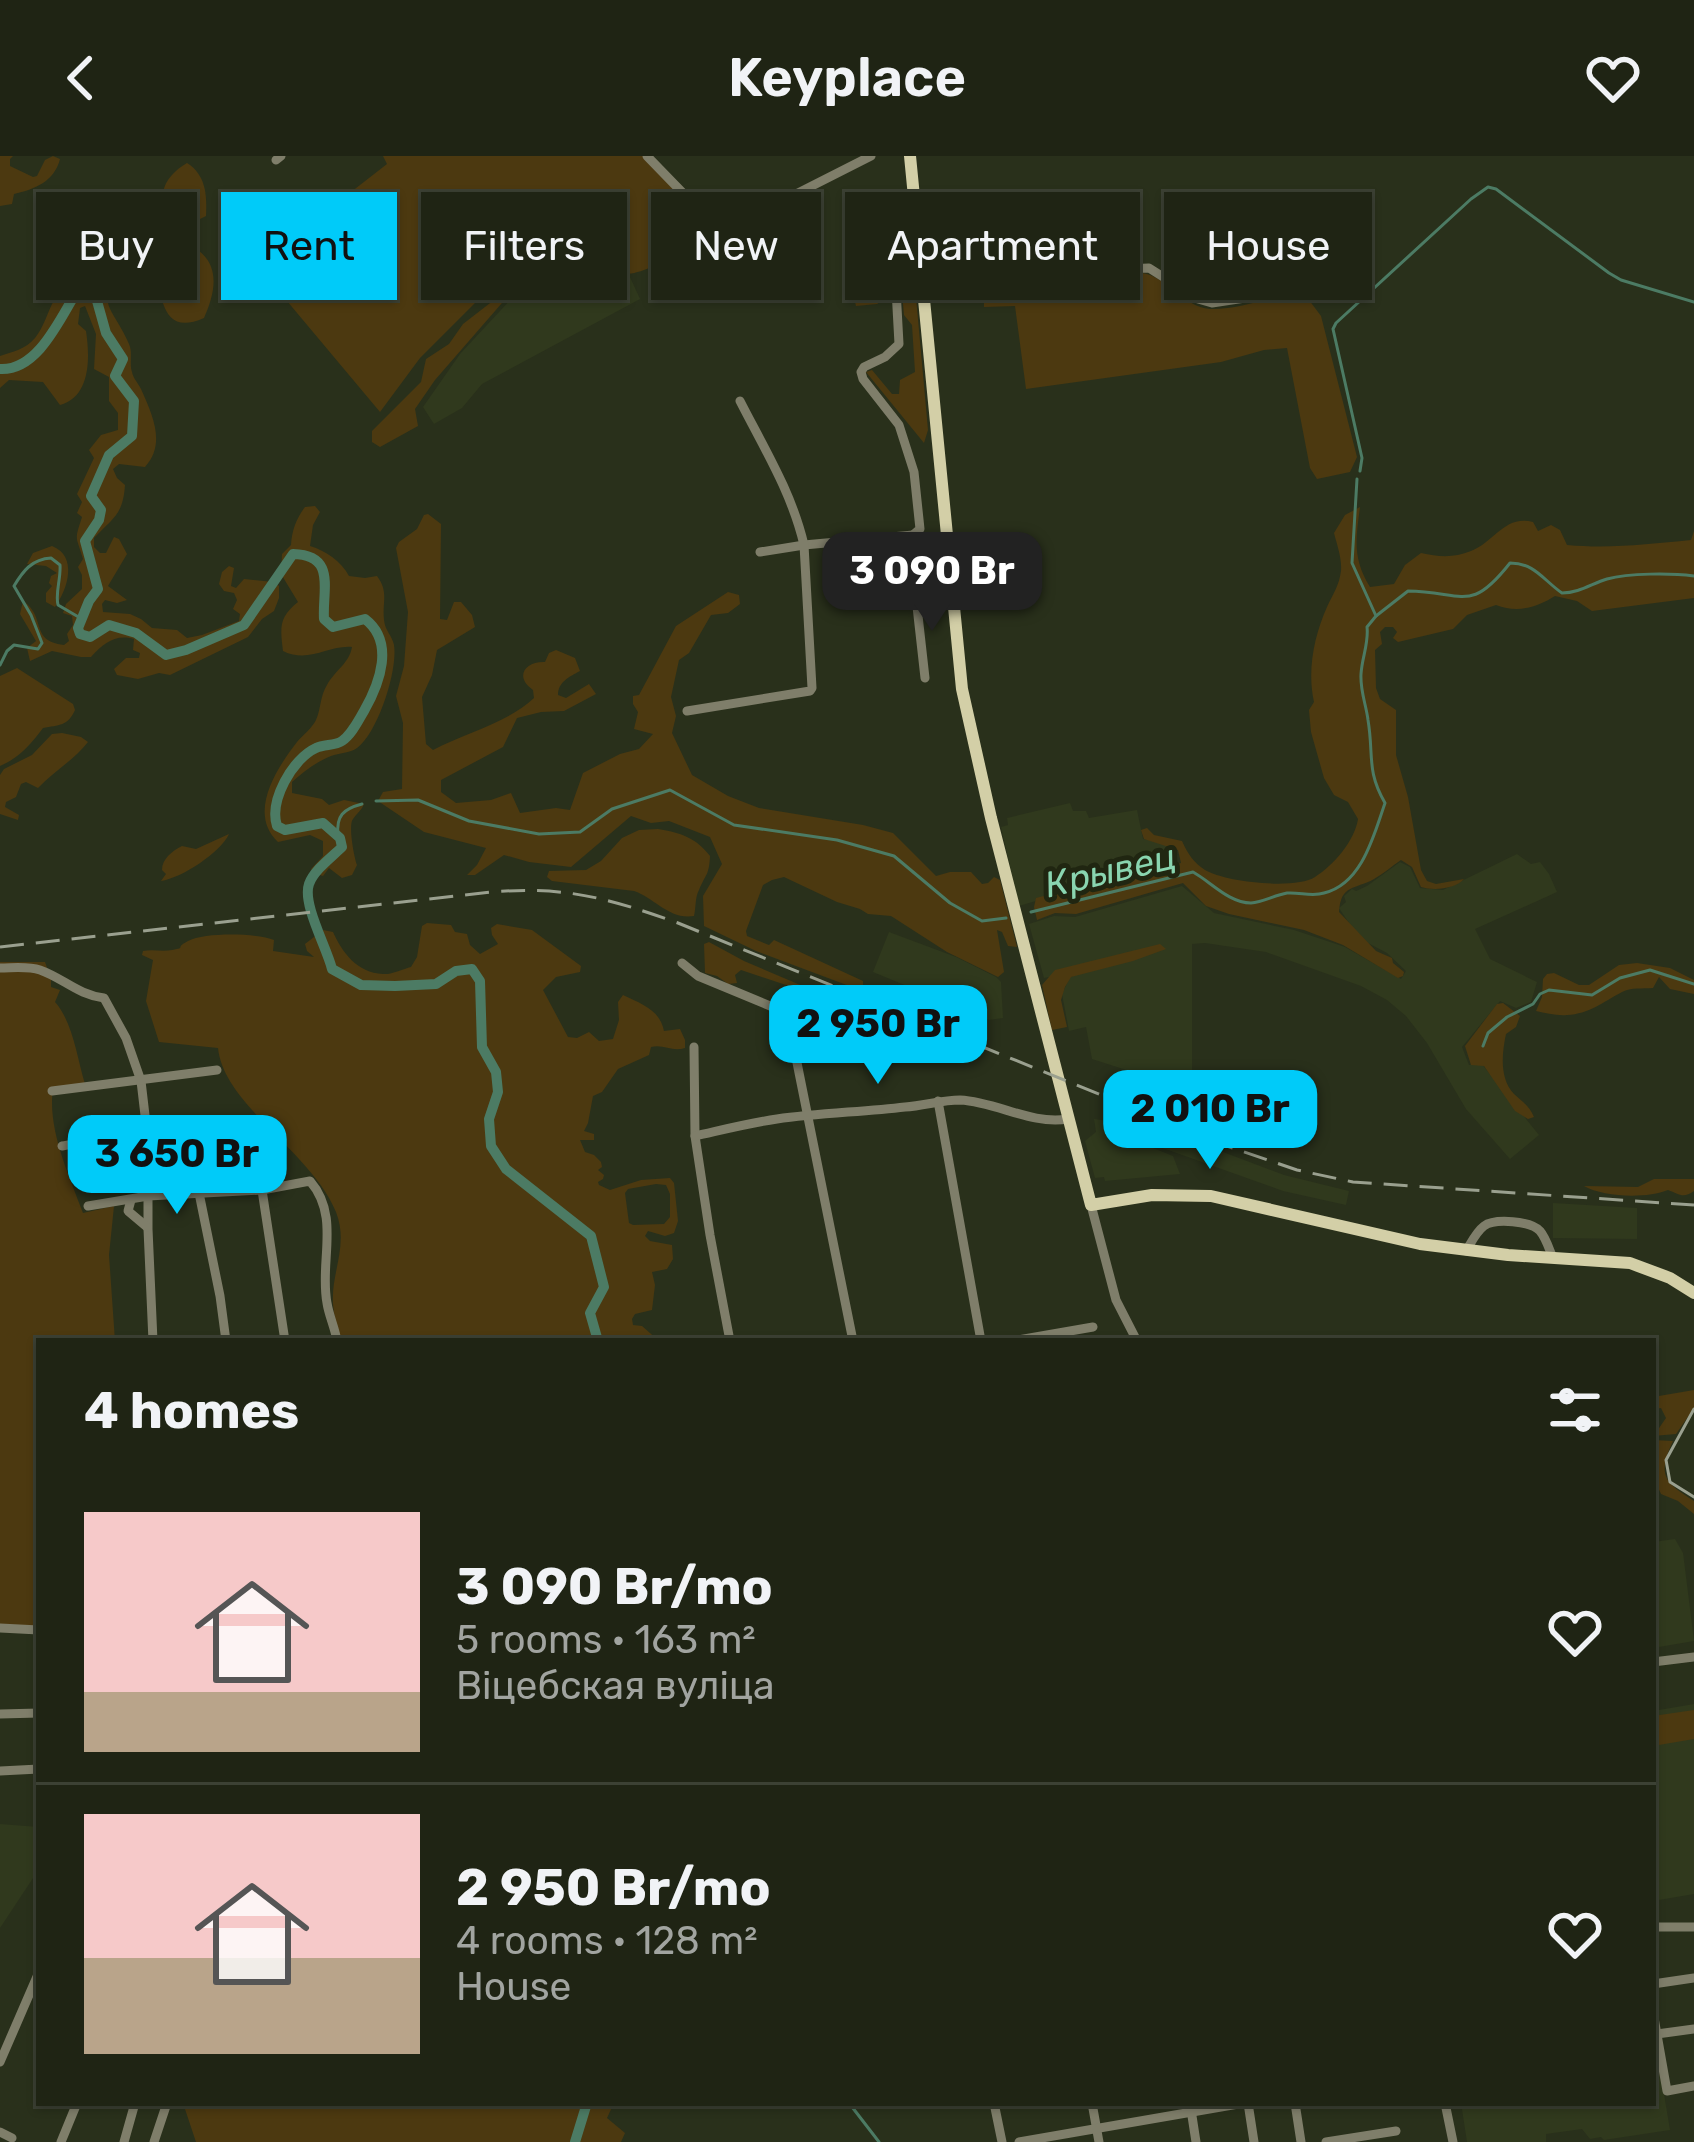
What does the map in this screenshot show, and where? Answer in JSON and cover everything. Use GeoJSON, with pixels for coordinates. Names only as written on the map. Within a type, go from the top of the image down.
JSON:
{"type":"FeatureCollection","features":[{"type":"Feature","properties":{"kind":"main road"},"geometry":{"type":"LineString","coordinates":[[910,156],[913,192]]}},
{"type":"Feature","properties":{"kind":"main road"},"geometry":{"type":"LineString","coordinates":[[924,300],[967,713],[1090,1205],[1152,1195],[1211,1196],[1369,1234],[1466,1251],[1630,1263],[1694,1293]]}},
{"type":"Feature","properties":{"kind":"street"},"geometry":{"type":"LineString","coordinates":[[647,156],[682,192]]}},
{"type":"Feature","properties":{"kind":"street"},"geometry":{"type":"LineString","coordinates":[[800,192],[871,156]]}},
{"type":"Feature","properties":{"kind":"street"},"geometry":{"type":"LineString","coordinates":[[897,300],[899,344],[861,373],[898,425],[914,472],[920,529],[910,544],[925,678]]}},
{"type":"Feature","properties":{"kind":"street"},"geometry":{"type":"LineString","coordinates":[[1202,300],[1232,300]]}},
{"type":"Feature","properties":{"kind":"street"},"geometry":{"type":"LineString","coordinates":[[687,711],[812,688],[804,544],[793,505],[740,401]]}},
{"type":"Feature","properties":{"kind":"street"},"geometry":{"type":"LineString","coordinates":[[760,552],[913,535]]}},
{"type":"Feature","properties":{"kind":"street"},"geometry":{"type":"LineString","coordinates":[[682,963],[698,976],[787,1013],[852,1338]]}},
{"type":"Feature","properties":{"kind":"street"},"geometry":{"type":"LineString","coordinates":[[0,968],[42,970],[86,995],[104,998],[126,1038],[141,1081],[148,1141],[153,1338]]}},
{"type":"Feature","properties":{"kind":"street"},"geometry":{"type":"LineString","coordinates":[[694,1047],[695,1136],[729,1338]]}},
{"type":"Feature","properties":{"kind":"street"},"geometry":{"type":"LineString","coordinates":[[52,1090],[217,1070]]}},
{"type":"Feature","properties":{"kind":"street"},"geometry":{"type":"LineString","coordinates":[[695,1136],[773,1119],[938,1101],[964,1100],[1020,1116],[1068,1119]]}},
{"type":"Feature","properties":{"kind":"street"},"geometry":{"type":"LineString","coordinates":[[938,1101],[980,1338]]}},
{"type":"Feature","properties":{"kind":"street"},"geometry":{"type":"LineString","coordinates":[[62,1146],[93,1140],[148,1141],[253,1132]]}},
{"type":"Feature","properties":{"kind":"street"},"geometry":{"type":"LineString","coordinates":[[88,1207],[148,1196],[262,1190],[310,1181],[324,1206],[326,1303],[336,1338]]}},
{"type":"Feature","properties":{"kind":"street"},"geometry":{"type":"LineString","coordinates":[[262,1190],[285,1338]]}},
{"type":"Feature","properties":{"kind":"street"},"geometry":{"type":"LineString","coordinates":[[199,1193],[226,1338]]}},
{"type":"Feature","properties":{"kind":"street"},"geometry":{"type":"LineString","coordinates":[[131,1200],[128,1211],[148,1229]]}},
{"type":"Feature","properties":{"kind":"street"},"geometry":{"type":"LineString","coordinates":[[1090,1205],[1116,1300],[1135,1338]]}},
{"type":"Feature","properties":{"kind":"street"},"geometry":{"type":"LineString","coordinates":[[1466,1251],[1479,1231],[1494,1222],[1534,1226],[1543,1234],[1553,1258]]}},
{"type":"Feature","properties":{"kind":"street"},"geometry":{"type":"LineString","coordinates":[[1031,1338],[1093,1328]]}},
{"type":"Feature","properties":{"kind":"street"},"geometry":{"type":"LineString","coordinates":[[0,1628],[36,1630]]}},
{"type":"Feature","properties":{"kind":"street"},"geometry":{"type":"LineString","coordinates":[[1656,1662],[1694,1657]]}},
{"type":"Feature","properties":{"kind":"street"},"geometry":{"type":"LineString","coordinates":[[0,1714],[36,1713]]}},
{"type":"Feature","properties":{"kind":"street"},"geometry":{"type":"LineString","coordinates":[[0,1771],[36,1769]]}},
{"type":"Feature","properties":{"kind":"street"},"geometry":{"type":"LineString","coordinates":[[1656,1927],[1694,1927]]}},
{"type":"Feature","properties":{"kind":"street"},"geometry":{"type":"LineString","coordinates":[[1656,1984],[1694,1978]]}},
{"type":"Feature","properties":{"kind":"street"},"geometry":{"type":"LineString","coordinates":[[0,2062],[36,1979]]}},
{"type":"Feature","properties":{"kind":"street"},"geometry":{"type":"LineString","coordinates":[[1656,2028],[1667,2091],[1694,2086]]}},
{"type":"Feature","properties":{"kind":"street"},"geometry":{"type":"LineString","coordinates":[[1657,2034],[1694,2029]]}},
{"type":"Feature","properties":{"kind":"street"},"geometry":{"type":"LineString","coordinates":[[62,2142],[76,2106]]}},
{"type":"Feature","properties":{"kind":"street"},"geometry":{"type":"LineString","coordinates":[[124,2142],[134,2106]]}},
{"type":"Feature","properties":{"kind":"street"},"geometry":{"type":"LineString","coordinates":[[154,2142],[166,2106]]}},
{"type":"Feature","properties":{"kind":"street"},"geometry":{"type":"LineString","coordinates":[[995,2106],[1002,2142]]}},
{"type":"Feature","properties":{"kind":"street"},"geometry":{"type":"LineString","coordinates":[[1092,2106],[1099,2142]]}},
{"type":"Feature","properties":{"kind":"street"},"geometry":{"type":"LineString","coordinates":[[1247,2106],[1254,2142]]}},
{"type":"Feature","properties":{"kind":"street"},"geometry":{"type":"LineString","coordinates":[[1295,2106],[1301,2142]]}},
{"type":"Feature","properties":{"kind":"street"},"geometry":{"type":"LineString","coordinates":[[1446,2106],[1453,2142]]}},
{"type":"Feature","properties":{"kind":"street"},"geometry":{"type":"LineString","coordinates":[[1019,2142],[1190,2108],[1196,2142]]}},
{"type":"Feature","properties":{"kind":"street"},"geometry":{"type":"LineString","coordinates":[[1326,2142],[1396,2131]]}},
{"type":"Feature","properties":{"kind":"street"},"geometry":{"type":"LineString","coordinates":[[0,2132],[11,2138]]}},
{"type":"Feature","properties":{"kind":"shaded area"},"geometry":{"type":"Polygon","coordinates":[[[0,156],[13,156],[10,166],[33,177],[45,160],[60,159],[48,179],[14,194],[12,204],[0,206],[0,156]]]}},
{"type":"Feature","properties":{"kind":"shaded area"},"geometry":{"type":"Polygon","coordinates":[[[383,156],[643,156],[678,192],[651,192],[651,267],[627,274],[627,192],[421,192],[421,300],[478,300],[420,358],[380,412],[285,300],[397,300],[397,192],[351,192],[387,164],[383,156]]]}},
{"type":"Feature","properties":{"kind":"shaded area"},"geometry":{"type":"Polygon","coordinates":[[[187,163],[198,173],[206,216],[197,220],[197,192],[163,192],[171,176],[187,163]]]}},
{"type":"Feature","properties":{"kind":"shaded area"},"geometry":{"type":"Polygon","coordinates":[[[197,251],[202,254],[213,278],[204,318],[179,322],[162,301],[197,300],[197,251]]]}},
{"type":"Feature","properties":{"kind":"shaded area"},"geometry":{"type":"Polygon","coordinates":[[[1140,273],[1164,283],[1164,300],[1188,300],[1210,309],[1268,300],[1309,300],[1321,316],[1357,457],[1350,472],[1317,479],[1310,468],[1287,348],[1026,389],[1015,306],[984,307],[984,300],[1140,300],[1140,273]]]}},
{"type":"Feature","properties":{"kind":"shaded area"},"geometry":{"type":"Polygon","coordinates":[[[629,275],[640,299],[482,384],[462,408],[434,424],[423,407],[460,354],[510,300],[627,300],[629,275]]]}},
{"type":"Feature","properties":{"kind":"shaded area"},"geometry":{"type":"Polygon","coordinates":[[[55,300],[108,300],[130,347],[133,374],[155,430],[155,449],[145,467],[119,464],[113,469],[125,485],[122,503],[94,538],[94,547],[106,553],[114,537],[119,539],[127,554],[108,586],[127,600],[105,600],[103,612],[130,614],[152,628],[177,630],[187,638],[202,635],[239,621],[240,614],[233,609],[234,593],[219,584],[229,566],[234,568],[231,586],[236,588],[244,579],[279,586],[274,611],[248,637],[170,675],[138,679],[117,675],[114,669],[126,658],[139,658],[140,653],[133,650],[134,639],[110,641],[91,657],[52,651],[30,661],[27,648],[36,641],[20,614],[23,601],[46,639],[64,645],[69,641],[72,616],[63,613],[82,589],[78,567],[83,559],[77,538],[82,517],[77,513],[82,502],[77,494],[94,458],[89,450],[101,435],[118,430],[118,413],[109,401],[109,377],[94,369],[96,334],[85,306],[80,308],[78,324],[86,331],[88,364],[78,394],[60,405],[43,382],[9,380],[0,388],[0,356],[23,347],[42,326],[55,300]]]}},
{"type":"Feature","properties":{"kind":"shaded area"},"geometry":{"type":"Polygon","coordinates":[[[494,300],[505,300],[415,409],[418,426],[380,447],[372,442],[372,431],[421,382],[426,359],[449,344],[463,324],[494,300]]]}},
{"type":"Feature","properties":{"kind":"shaded area"},"geometry":{"type":"Polygon","coordinates":[[[854,300],[883,300],[877,304],[856,306],[854,300]]]}},
{"type":"Feature","properties":{"kind":"shaded area"},"geometry":{"type":"Polygon","coordinates":[[[903,300],[916,300],[928,430],[924,443],[866,372],[872,370],[892,394],[899,394],[900,380],[915,372],[912,325],[904,315],[903,300]]]}},
{"type":"Feature","properties":{"kind":"shaded area"},"geometry":{"type":"Polygon","coordinates":[[[315,506],[320,512],[310,546],[332,557],[349,576],[377,576],[384,592],[385,624],[394,645],[385,700],[365,740],[354,750],[320,761],[292,782],[292,793],[329,805],[344,800],[364,804],[352,822],[357,865],[352,875],[342,878],[329,868],[323,876],[313,873],[311,869],[323,856],[323,841],[310,835],[278,842],[265,818],[274,777],[314,723],[325,689],[352,647],[301,656],[283,651],[282,623],[298,602],[281,574],[282,554],[291,545],[302,511],[315,506]]]}},
{"type":"Feature","properties":{"kind":"shaded area"},"geometry":{"type":"Polygon","coordinates":[[[1360,507],[1358,557],[1370,587],[1394,584],[1405,565],[1421,553],[1465,553],[1523,521],[1533,522],[1538,531],[1551,525],[1560,530],[1567,545],[1583,546],[1691,540],[1694,531],[1694,598],[1592,611],[1577,601],[1555,596],[1526,608],[1496,605],[1467,615],[1453,629],[1398,642],[1393,627],[1380,632],[1382,644],[1375,650],[1376,688],[1380,699],[1396,710],[1396,755],[1421,870],[1427,881],[1436,884],[1464,879],[1444,888],[1421,887],[1412,867],[1401,860],[1342,897],[1339,912],[1376,951],[1392,958],[1403,976],[1398,978],[1343,945],[1304,930],[1206,906],[1183,883],[1076,914],[1055,913],[1037,920],[1036,898],[1124,875],[1159,874],[1166,866],[1181,863],[1178,850],[1144,839],[1141,830],[1147,828],[1154,835],[1182,841],[1205,870],[1243,881],[1305,881],[1322,872],[1342,851],[1358,819],[1324,778],[1309,710],[1314,702],[1315,642],[1341,571],[1334,533],[1345,515],[1360,507]]]}},
{"type":"Feature","properties":{"kind":"shaded area"},"geometry":{"type":"Polygon","coordinates":[[[428,514],[441,524],[440,619],[447,620],[454,602],[461,602],[475,627],[437,650],[422,697],[426,744],[433,750],[523,707],[534,698],[524,671],[545,662],[556,650],[575,658],[580,671],[562,683],[558,695],[566,698],[589,684],[596,694],[564,711],[517,718],[503,747],[441,780],[441,792],[456,803],[511,793],[520,813],[570,810],[583,773],[639,749],[653,734],[634,729],[638,712],[633,696],[639,695],[676,626],[728,592],[739,595],[740,604],[728,613],[711,615],[689,653],[679,660],[671,697],[676,716],[672,733],[692,775],[759,808],[893,833],[936,876],[971,872],[982,884],[994,877],[1000,880],[1017,947],[1008,946],[997,930],[1004,972],[998,977],[891,916],[868,914],[784,877],[763,885],[747,936],[769,945],[774,940],[863,981],[863,986],[852,987],[756,951],[704,926],[703,896],[722,864],[710,837],[669,821],[651,823],[631,816],[571,867],[504,855],[475,875],[467,875],[486,848],[424,832],[378,801],[383,792],[402,789],[403,723],[396,696],[404,666],[408,612],[396,548],[428,514]]]}},
{"type":"Feature","properties":{"kind":"shaded area"},"geometry":{"type":"Polygon","coordinates":[[[52,546],[68,565],[67,582],[55,607],[46,602],[46,593],[52,586],[51,576],[57,573],[27,564],[33,553],[52,546]]]}},
{"type":"Feature","properties":{"kind":"shaded area"},"geometry":{"type":"Polygon","coordinates":[[[17,668],[73,704],[75,710],[66,722],[43,728],[24,750],[0,766],[0,676],[17,668]]]}},
{"type":"Feature","properties":{"kind":"shaded area"},"geometry":{"type":"Polygon","coordinates":[[[52,734],[88,742],[38,788],[21,784],[5,807],[19,815],[18,820],[0,814],[4,769],[32,755],[52,734]]]}},
{"type":"Feature","properties":{"kind":"shaded area"},"geometry":{"type":"Polygon","coordinates":[[[1070,803],[1073,811],[1086,811],[1089,818],[1137,810],[1143,839],[1177,844],[1177,866],[1139,870],[1019,906],[1001,827],[1008,825],[1007,818],[1070,803]]]}},
{"type":"Feature","properties":{"kind":"shaded area"},"geometry":{"type":"Polygon","coordinates":[[[658,829],[687,837],[710,856],[694,916],[670,912],[634,891],[547,877],[549,871],[586,870],[622,838],[639,830],[658,829]]]}},
{"type":"Feature","properties":{"kind":"shaded area"},"geometry":{"type":"Polygon","coordinates":[[[229,834],[200,863],[161,881],[166,874],[164,862],[175,850],[182,846],[196,849],[229,834]]]}},
{"type":"Feature","properties":{"kind":"shaded area"},"geometry":{"type":"Polygon","coordinates":[[[1517,854],[1531,864],[1540,862],[1557,892],[1475,929],[1490,959],[1537,982],[1531,1002],[1516,1008],[1500,1001],[1462,1047],[1469,1065],[1481,1063],[1539,1135],[1510,1159],[1466,1109],[1406,1016],[1361,986],[1266,952],[1192,944],[1192,1091],[1092,1059],[1086,1027],[1069,1031],[1062,994],[1070,977],[1096,968],[1044,978],[1029,924],[1054,916],[1075,917],[1182,886],[1214,913],[1294,930],[1345,947],[1401,979],[1406,971],[1351,926],[1339,908],[1346,902],[1344,896],[1400,862],[1410,867],[1420,888],[1443,890],[1517,854]]]}},
{"type":"Feature","properties":{"kind":"shaded area"},"geometry":{"type":"Polygon","coordinates":[[[427,923],[451,925],[455,932],[467,934],[480,954],[498,944],[491,928],[497,924],[532,930],[581,966],[580,972],[556,977],[543,990],[568,1037],[589,1032],[599,1041],[613,1039],[623,995],[654,1013],[664,1031],[680,1029],[685,1048],[651,1047],[649,1055],[618,1069],[602,1092],[593,1096],[584,1131],[594,1134],[594,1140],[580,1140],[585,1152],[601,1162],[598,1170],[604,1175],[599,1185],[610,1190],[641,1180],[670,1178],[674,1183],[678,1221],[674,1233],[665,1236],[648,1231],[645,1236],[672,1245],[673,1259],[667,1269],[652,1272],[652,1310],[632,1319],[633,1325],[642,1326],[656,1338],[338,1338],[333,1309],[341,1236],[336,1212],[308,1169],[236,1090],[218,1048],[159,1042],[146,1001],[153,960],[142,955],[143,951],[177,949],[206,936],[244,935],[274,940],[273,951],[314,957],[305,944],[323,930],[333,932],[358,966],[374,973],[411,967],[422,926],[427,923]],[[666,1185],[628,1189],[629,1223],[664,1224],[670,1217],[666,1185]]]}},
{"type":"Feature","properties":{"kind":"shaded area"},"geometry":{"type":"Polygon","coordinates":[[[889,932],[996,977],[1001,982],[1003,1018],[989,1020],[873,972],[889,932]]]}},
{"type":"Feature","properties":{"kind":"shaded area"},"geometry":{"type":"Polygon","coordinates":[[[709,942],[805,987],[842,998],[855,1009],[849,1012],[845,1005],[823,995],[814,1007],[808,1007],[801,990],[741,970],[735,975],[737,983],[728,984],[705,973],[704,944],[709,942]]]}},
{"type":"Feature","properties":{"kind":"shaded area"},"geometry":{"type":"Polygon","coordinates":[[[1160,944],[1166,949],[1071,977],[1061,1000],[1067,1027],[1052,1030],[1042,985],[1055,970],[1160,944]]]}},
{"type":"Feature","properties":{"kind":"shaded area"},"geometry":{"type":"Polygon","coordinates":[[[0,962],[45,962],[51,987],[60,990],[55,1002],[70,1030],[85,1084],[53,1088],[56,1136],[83,1213],[114,1206],[109,1255],[115,1338],[36,1338],[36,1627],[0,1625],[0,962]]]}},
{"type":"Feature","properties":{"kind":"shaded area"},"geometry":{"type":"Polygon","coordinates":[[[1619,965],[1670,968],[1694,980],[1694,994],[1670,989],[1659,977],[1653,988],[1626,990],[1582,1012],[1536,1011],[1547,974],[1589,985],[1619,965]]]}},
{"type":"Feature","properties":{"kind":"shaded area"},"geometry":{"type":"Polygon","coordinates":[[[1503,1003],[1520,1016],[1506,1034],[1504,1073],[1509,1088],[1534,1117],[1528,1119],[1515,1111],[1484,1066],[1471,1065],[1465,1046],[1497,1004],[1503,1003]]]}},
{"type":"Feature","properties":{"kind":"shaded area"},"geometry":{"type":"Polygon","coordinates":[[[1094,1119],[1138,1134],[1138,1142],[1173,1156],[1180,1174],[1095,1178],[1085,1141],[1096,1132],[1094,1119]]]}},
{"type":"Feature","properties":{"kind":"shaded area"},"geometry":{"type":"Polygon","coordinates":[[[1149,1124],[1284,1175],[1349,1191],[1346,1205],[1283,1191],[1143,1141],[1149,1124]]]}},
{"type":"Feature","properties":{"kind":"shaded area"},"geometry":{"type":"Polygon","coordinates":[[[1654,1179],[1694,1179],[1694,1191],[1625,1196],[1584,1186],[1638,1187],[1654,1179]]]}},
{"type":"Feature","properties":{"kind":"shaded area"},"geometry":{"type":"Polygon","coordinates":[[[1553,1203],[1637,1208],[1637,1239],[1553,1238],[1553,1203]]]}},
{"type":"Feature","properties":{"kind":"shaded area"},"geometry":{"type":"Polygon","coordinates":[[[1694,1390],[1694,1408],[1676,1434],[1656,1436],[1666,1418],[1661,1408],[1656,1409],[1656,1396],[1694,1390]]]}},
{"type":"Feature","properties":{"kind":"shaded area"},"geometry":{"type":"Polygon","coordinates":[[[1656,1440],[1673,1441],[1665,1462],[1666,1477],[1694,1501],[1694,1514],[1661,1494],[1656,1483],[1656,1440]]]}},
{"type":"Feature","properties":{"kind":"shaded area"},"geometry":{"type":"Polygon","coordinates":[[[1675,1539],[1683,1553],[1694,1641],[1656,1647],[1656,1542],[1675,1539]]]}},
{"type":"Feature","properties":{"kind":"shaded area"},"geometry":{"type":"Polygon","coordinates":[[[1694,1704],[1694,1894],[1656,1900],[1656,1710],[1694,1704]]]}},
{"type":"Feature","properties":{"kind":"shaded area"},"geometry":{"type":"Polygon","coordinates":[[[1694,1710],[1694,1739],[1656,1745],[1656,1716],[1694,1710]]]}},
{"type":"Feature","properties":{"kind":"shaded area"},"geometry":{"type":"Polygon","coordinates":[[[0,1824],[36,1827],[36,1874],[0,1928],[0,1824]]]}},
{"type":"Feature","properties":{"kind":"shaded area"},"geometry":{"type":"Polygon","coordinates":[[[1656,2045],[1670,2130],[1604,2140],[1590,2139],[1582,2129],[1546,2134],[1546,2142],[1467,2142],[1461,2106],[1656,2106],[1656,2045]]]}},
{"type":"Feature","properties":{"kind":"shaded area"},"geometry":{"type":"Polygon","coordinates":[[[184,2106],[613,2106],[607,2118],[625,2133],[621,2142],[196,2142],[184,2106]]]}},
{"type":"Feature","properties":{"kind":"waterway"},"geometry":{"type":"LineString","coordinates":[[1360,471],[1362,458],[1333,329],[1488,187],[1621,280],[1694,302]]}},
{"type":"Feature","properties":{"kind":"waterway"},"geometry":{"type":"LineString","coordinates":[[0,369],[14,367],[37,352],[80,286],[90,286],[106,333],[123,359],[115,376],[134,401],[132,436],[109,455],[91,496],[101,510],[85,541],[98,589],[78,628],[80,634],[90,637],[109,625],[136,633],[166,655],[186,650],[244,625],[293,554],[316,560],[322,567],[324,619],[333,627],[365,619],[374,628],[382,663],[370,700],[346,738],[307,753],[291,771],[279,793],[277,826],[285,830],[323,823],[340,838],[342,847],[315,874],[308,893],[332,969],[361,985],[436,984],[456,971],[472,969],[480,981],[482,1047],[496,1072],[498,1092],[489,1119],[491,1146],[506,1169],[591,1236],[604,1287],[590,1313],[597,1338]]}},
{"type":"Feature","properties":{"kind":"waterway"},"geometry":{"type":"LineString","coordinates":[[1357,479],[1352,563],[1376,616]]}},
{"type":"Feature","properties":{"kind":"waterway"},"geometry":{"type":"LineString","coordinates":[[0,665],[14,645],[38,649],[42,643],[14,586],[33,563],[51,558],[60,565],[58,605],[82,619]]}},
{"type":"Feature","properties":{"kind":"waterway","name":"Крывец"},"geometry":{"type":"LineString","coordinates":[[1031,912],[1193,872],[1228,896],[1251,903],[1287,893],[1319,894],[1337,888],[1365,857],[1385,803],[1373,771],[1361,680],[1367,627],[1376,616],[1408,591],[1475,595],[1510,563],[1532,569],[1562,593],[1627,576],[1694,576]]}},
{"type":"Feature","properties":{"kind":"waterway","name":"Крывец"},"geometry":{"type":"LineString","coordinates":[[376,801],[418,800],[469,821],[539,834],[580,832],[612,809],[670,790],[734,825],[837,840],[894,856],[950,903],[982,921],[1006,918]]}},
{"type":"Feature","properties":{"kind":"waterway","name":"Крывец"},"geometry":{"type":"LineString","coordinates":[[338,835],[342,814],[362,804]]}},
{"type":"Feature","properties":{"kind":"waterway"},"geometry":{"type":"LineString","coordinates":[[1483,1046],[1488,1033],[1549,990],[1592,995],[1620,978],[1650,970],[1694,984]]}},
{"type":"Feature","properties":{"kind":"waterway"},"geometry":{"type":"LineString","coordinates":[[575,2142],[586,2106]]}},
{"type":"Feature","properties":{"kind":"waterway"},"geometry":{"type":"LineString","coordinates":[[851,2106],[879,2142]]}},
{"type":"Feature","properties":{"kind":"tram line"},"geometry":{"type":"LineString","coordinates":[[1694,1409],[1666,1460],[1670,1482],[1694,1497]]}},
{"type":"Feature","properties":{"kind":"railway"},"geometry":{"type":"LineString","coordinates":[[0,947],[491,892],[586,896],[678,923],[1224,1145],[1297,1170],[1353,1182],[1694,1205]]}}]}
